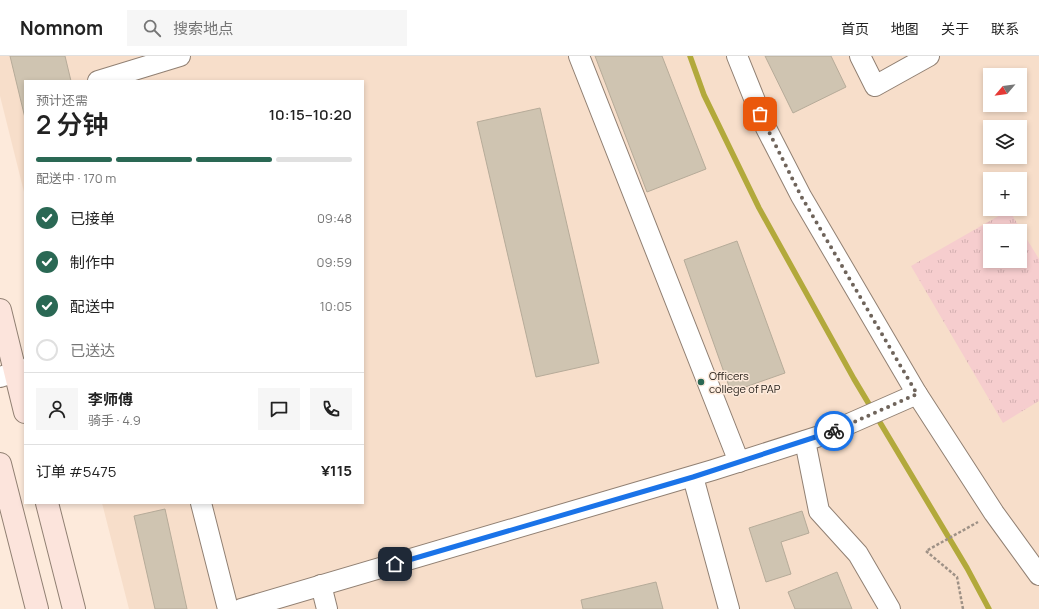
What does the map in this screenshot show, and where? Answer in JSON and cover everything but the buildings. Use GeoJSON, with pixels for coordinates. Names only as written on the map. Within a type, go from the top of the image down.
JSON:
{"type":"FeatureCollection","features":[{"type":"Feature","properties":{"kind":"main road"},"geometry":{"type":"LineString","coordinates":[[0,310],[13,372],[24,409]]}},
{"type":"Feature","properties":{"kind":"main road"},"geometry":{"type":"LineString","coordinates":[[0,464],[37,609]]}},
{"type":"Feature","properties":{"kind":"main road"},"geometry":{"type":"LineString","coordinates":[[48,504],[74,609]]}},
{"type":"Feature","properties":{"kind":"street"},"geometry":{"type":"LineString","coordinates":[[579,56],[738,462]]}},
{"type":"Feature","properties":{"kind":"street"},"geometry":{"type":"LineString","coordinates":[[737,56],[766,128],[801,196],[917,394],[994,513],[1039,575]]}},
{"type":"Feature","properties":{"kind":"street"},"geometry":{"type":"LineString","coordinates":[[860,56],[875,86],[929,56]]}},
{"type":"Feature","properties":{"kind":"street"},"geometry":{"type":"LineString","coordinates":[[101,80],[175,57]]}},
{"type":"Feature","properties":{"kind":"street"},"geometry":{"type":"LineString","coordinates":[[241,609],[693,477],[805,441],[843,427],[917,394]]}},
{"type":"Feature","properties":{"kind":"street"},"geometry":{"type":"LineString","coordinates":[[805,441],[818,510],[858,554],[890,609]]}},
{"type":"Feature","properties":{"kind":"street"},"geometry":{"type":"LineString","coordinates":[[693,477],[729,609]]}},
{"type":"Feature","properties":{"kind":"street"},"geometry":{"type":"LineString","coordinates":[[201,504],[228,609]]}},
{"type":"Feature","properties":{"kind":"street"},"geometry":{"type":"LineString","coordinates":[[321,585],[327,609]]}},
{"type":"Feature","properties":{"kind":"path"},"geometry":{"type":"LineString","coordinates":[[963,609],[957,578],[926,551],[994,513]]}},
{"type":"Feature","properties":{"kind":"shaded area","name":"Officers college of PAP"},"geometry":{"type":"Polygon","coordinates":[[[0,56],[1039,56],[1039,609],[129,609],[102,504],[364,504],[364,80],[24,80],[24,192],[0,96],[0,56]]]}},
{"type":"Feature","properties":{"kind":"green space"},"geometry":{"type":"Polygon","coordinates":[[[998,216],[1013,216],[1018,224],[984,224],[998,216]]]}},
{"type":"Feature","properties":{"kind":"green space"},"geometry":{"type":"Polygon","coordinates":[[[983,225],[983,268],[1027,268],[1027,239],[1039,259],[1039,401],[1003,423],[911,266],[983,225]]]}},
{"type":"Feature","properties":{"kind":"waterway"},"geometry":{"type":"LineString","coordinates":[[690,56],[704,95],[759,208],[854,379],[967,568],[989,609]]}},
{"type":"Feature","properties":{"kind":"way so far"},"geometry":{"type":"LineString","coordinates":[[760,114],[801,196],[917,394],[834,431]]}},
{"type":"Feature","properties":{"kind":"place","name":"Officers college of PAP"},"geometry":{"type":"Point","coordinates":[701,382]}},
{"type":"Feature","properties":{"kind":"route"},"geometry":{"type":"LineString","coordinates":[[395,564],[693,477],[834,431]]}}]}
